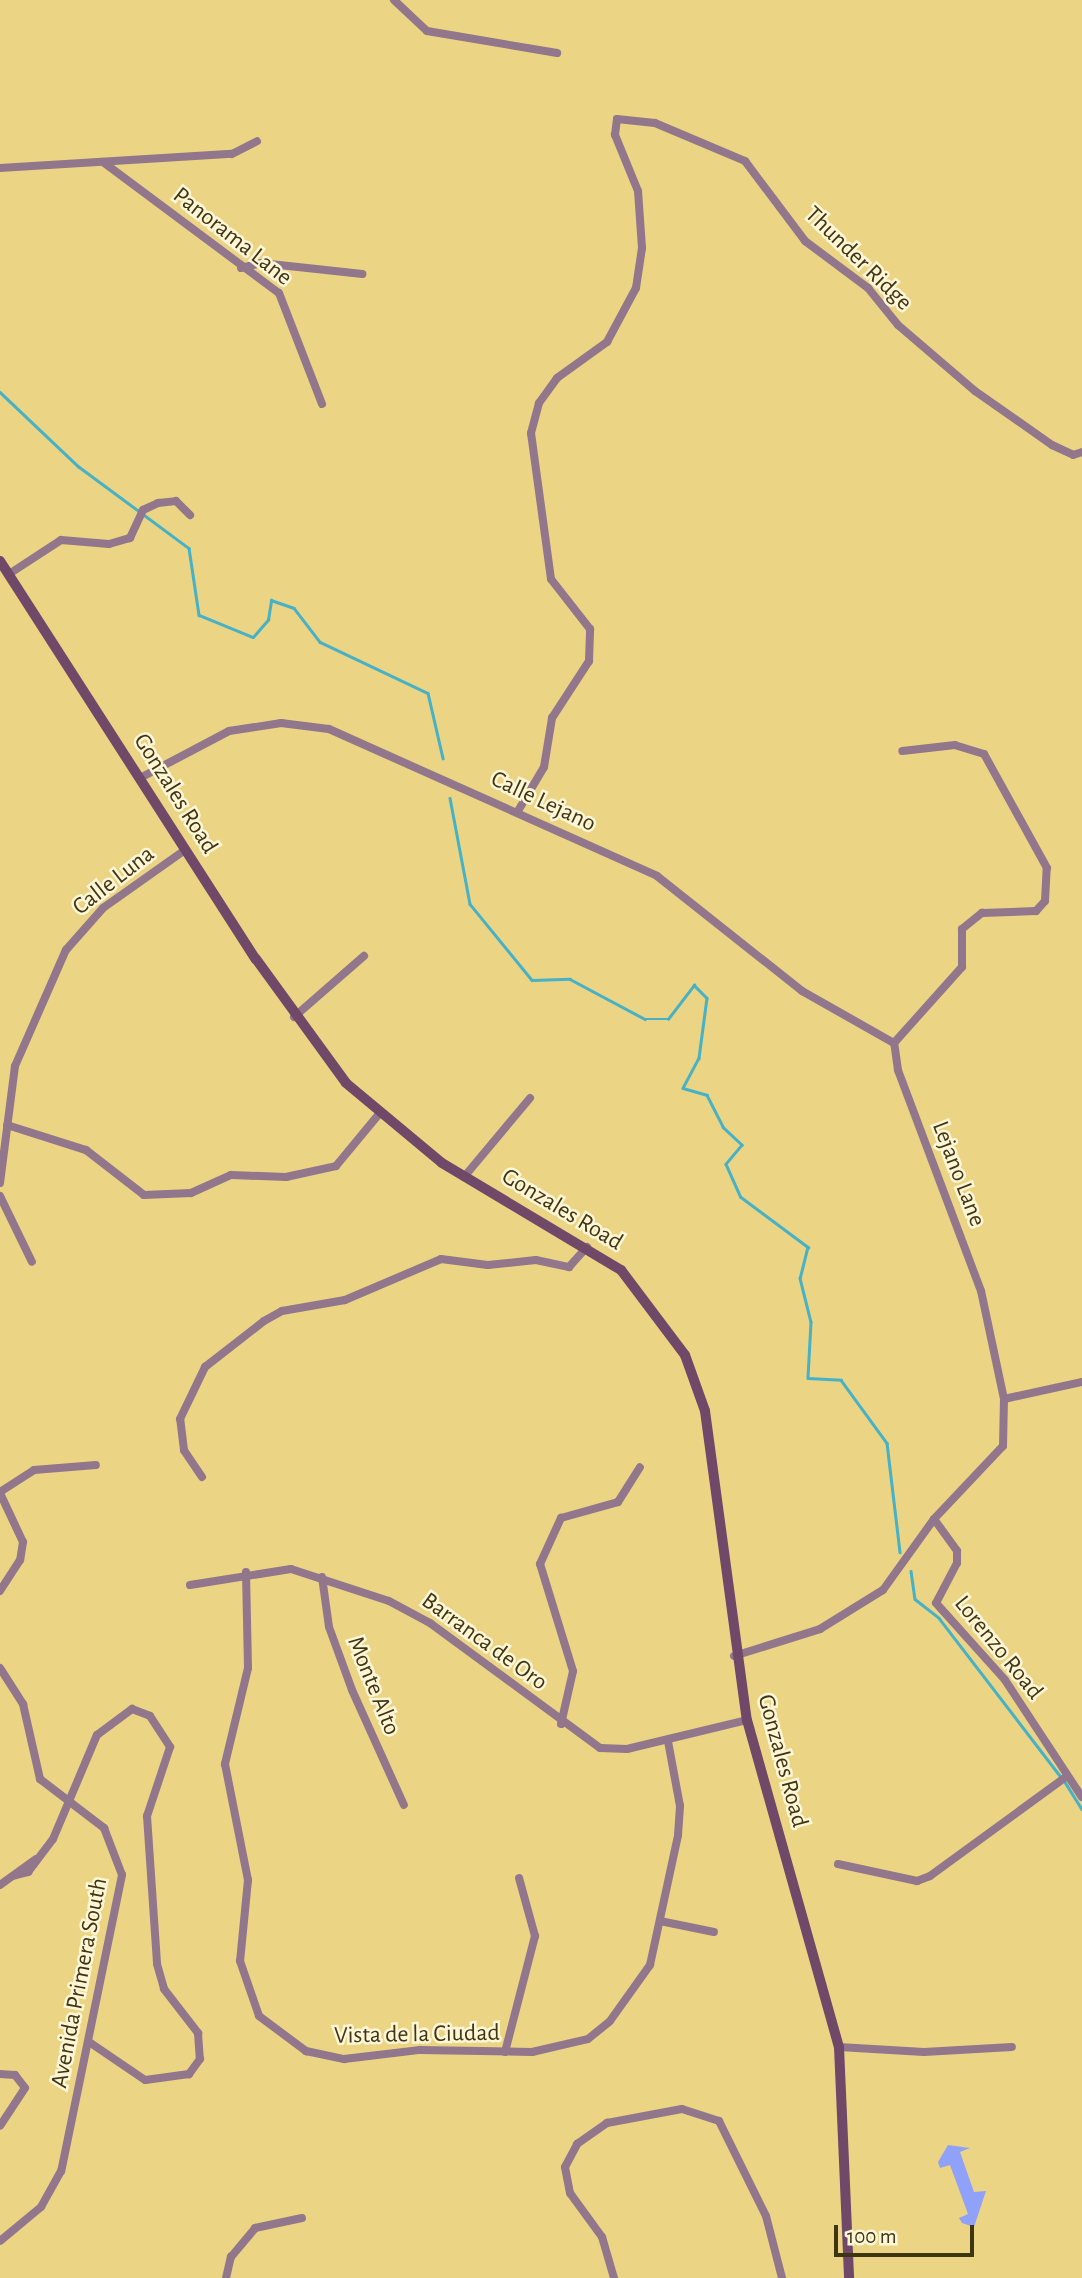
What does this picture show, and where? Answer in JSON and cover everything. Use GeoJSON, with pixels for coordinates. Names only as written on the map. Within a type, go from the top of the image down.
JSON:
{"type":"FeatureCollection","features":[{"type":"Feature","properties":{"kind":"street"},"geometry":{"type":"LineString","coordinates":[[394,0],[427,31],[557,53]]}},
{"type":"Feature","properties":{"kind":"street","name":"Thunder Ridge"},"geometry":{"type":"LineString","coordinates":[[517,811],[544,767],[552,718],[589,661],[590,629],[551,579],[531,433],[539,403],[580,356],[607,342],[636,288],[642,248],[638,191],[612,124],[629,115],[745,161],[805,241],[868,288],[898,325],[975,391],[1052,445],[1073,455],[1082,452]]}},
{"type":"Feature","properties":{"kind":"street"},"geometry":{"type":"LineString","coordinates":[[0,168],[232,154],[257,141]]}},
{"type":"Feature","properties":{"kind":"street","name":"Panorama Lane"},"geometry":{"type":"LineString","coordinates":[[103,162],[241,268],[279,293],[322,404]]}},
{"type":"Feature","properties":{"kind":"street"},"geometry":{"type":"LineString","coordinates":[[241,268],[261,263],[362,274]]}},
{"type":"Feature","properties":{"kind":"street"},"geometry":{"type":"LineString","coordinates":[[9,574],[61,540],[109,544],[130,538],[143,510],[158,503],[176,501],[190,515]]}},
{"type":"Feature","properties":{"kind":"street","name":"Gonzales Road"},"geometry":{"type":"LineString","coordinates":[[0,561],[294,1017],[379,1114],[464,1177],[587,1247],[649,1300],[696,1382],[734,1656],[747,1720],[839,2046],[849,2278]]}},
{"type":"Feature","properties":{"kind":"street","name":"Calle Lejano"},"geometry":{"type":"LineString","coordinates":[[140,778],[229,731],[304,723],[341,733],[517,811],[677,888],[802,991],[894,1043]]}},
{"type":"Feature","properties":{"kind":"street"},"geometry":{"type":"LineString","coordinates":[[894,1043],[962,967],[962,929],[982,913],[1036,911],[1045,901],[1047,868],[984,754],[956,745],[902,751]]}},
{"type":"Feature","properties":{"kind":"street","name":"Calle Luna"},"geometry":{"type":"LineString","coordinates":[[0,1183],[15,1066],[66,950],[103,908],[185,850]]}},
{"type":"Feature","properties":{"kind":"street"},"geometry":{"type":"LineString","coordinates":[[294,1017],[364,956]]}},
{"type":"Feature","properties":{"kind":"street","name":"Lejano Lane"},"geometry":{"type":"LineString","coordinates":[[734,1656],[850,1615],[883,1590],[934,1519],[1003,1446],[1004,1399],[981,1291],[898,1070],[894,1043]]}},
{"type":"Feature","properties":{"kind":"street"},"geometry":{"type":"LineString","coordinates":[[464,1177],[530,1098]]}},
{"type":"Feature","properties":{"kind":"street"},"geometry":{"type":"LineString","coordinates":[[7,1125],[86,1150],[144,1195],[191,1193],[231,1175],[286,1177],[336,1166],[379,1114]]}},
{"type":"Feature","properties":{"kind":"street"},"geometry":{"type":"LineString","coordinates":[[0,1196],[32,1262]]}},
{"type":"Feature","properties":{"kind":"street"},"geometry":{"type":"LineString","coordinates":[[202,1477],[184,1450],[180,1419],[205,1367],[264,1321],[282,1311],[345,1300],[442,1259],[488,1265],[536,1259],[569,1267],[587,1247]]}},
{"type":"Feature","properties":{"kind":"street"},"geometry":{"type":"LineString","coordinates":[[1004,1399],[1082,1382]]}},
{"type":"Feature","properties":{"kind":"street"},"geometry":{"type":"LineString","coordinates":[[0,1591],[23,1549],[19,1522],[0,1493],[34,1470],[96,1465]]}},
{"type":"Feature","properties":{"kind":"street"},"geometry":{"type":"LineString","coordinates":[[561,1724],[573,1671],[542,1558],[561,1518],[618,1502],[640,1467]]}},
{"type":"Feature","properties":{"kind":"street","name":"Lorenzo Road"},"geometry":{"type":"LineString","coordinates":[[934,1519],[957,1551],[957,1563],[936,1603],[1004,1680],[1082,1797]]}},
{"type":"Feature","properties":{"kind":"street","name":"Barranca de Oro"},"geometry":{"type":"LineString","coordinates":[[190,1585],[246,1572],[291,1569],[322,1577],[418,1615],[589,1744],[612,1751],[668,1741],[747,1720]]}},
{"type":"Feature","properties":{"kind":"street","name":"Vista de la Ciudad"},"geometry":{"type":"LineString","coordinates":[[246,1572],[248,1668],[225,1764],[248,1880],[240,1961],[249,1998],[281,2036],[325,2057],[561,2049],[610,2021],[641,1984],[660,1921],[681,1819],[668,1741]]}},
{"type":"Feature","properties":{"kind":"street","name":"Monte Alto"},"geometry":{"type":"LineString","coordinates":[[322,1577],[329,1627],[404,1805]]}},
{"type":"Feature","properties":{"kind":"street","name":"Avenida Primera South"},"geometry":{"type":"LineString","coordinates":[[0,1668],[23,1704],[40,1779],[109,1835],[122,1875],[89,2042],[57,2180],[34,2214],[0,2241]]}},
{"type":"Feature","properties":{"kind":"street"},"geometry":{"type":"LineString","coordinates":[[0,1885],[36,1858],[69,1805],[97,1735],[114,1718],[132,1709],[165,1732],[170,1747],[146,1816],[157,1964],[164,1989],[198,2033],[200,2059],[189,2074],[145,2080],[89,2042]]}},
{"type":"Feature","properties":{"kind":"street"},"geometry":{"type":"LineString","coordinates":[[838,1864],[917,1881],[930,1876],[1062,1779]]}},
{"type":"Feature","properties":{"kind":"street"},"geometry":{"type":"LineString","coordinates":[[505,2052],[535,1936],[519,1878]]}},
{"type":"Feature","properties":{"kind":"street"},"geometry":{"type":"LineString","coordinates":[[660,1921],[714,1932]]}},
{"type":"Feature","properties":{"kind":"street"},"geometry":{"type":"LineString","coordinates":[[839,2046],[924,2052],[1013,2047]]}},
{"type":"Feature","properties":{"kind":"street"},"geometry":{"type":"LineString","coordinates":[[0,2074],[15,2075],[25,2088],[0,2126]]}},
{"type":"Feature","properties":{"kind":"street"},"geometry":{"type":"LineString","coordinates":[[614,2278],[602,2237],[570,2193],[565,2167],[577,2144],[607,2123],[682,2109],[719,2121],[766,2216],[782,2278]]}},
{"type":"Feature","properties":{"kind":"street"},"geometry":{"type":"LineString","coordinates":[[226,2278],[231,2257],[256,2228],[302,2218]]}},
{"type":"Feature","properties":{"kind":"shaded area"},"geometry":{"type":"Polygon","coordinates":[[[948,2145],[970,2148],[960,2152],[974,2192],[986,2191],[974,2227],[962,2223],[959,2218],[968,2214],[950,2165],[940,2168],[938,2162],[948,2145]]]}},
{"type":"Feature","properties":{"kind":"waterway"},"geometry":{"type":"LineString","coordinates":[[0,392],[78,466],[189,548],[199,615],[253,637],[268,620],[271,600],[294,608],[320,642],[428,693],[443,758]]}},
{"type":"Feature","properties":{"kind":"waterway"},"geometry":{"type":"LineString","coordinates":[[450,798],[470,904],[532,980],[570,979],[645,1019],[668,1019],[694,985],[707,998],[699,1058],[683,1088],[707,1095],[723,1127],[742,1145],[726,1164],[741,1197],[808,1247],[800,1278],[811,1322],[808,1378],[841,1380],[887,1443],[900,1552]]}},
{"type":"Feature","properties":{"kind":"waterway"},"geometry":{"type":"LineString","coordinates":[[911,1571],[915,1599],[939,1618],[1061,1777]]}},
{"type":"Feature","properties":{"kind":"waterway"},"geometry":{"type":"LineString","coordinates":[[1065,1782],[1082,1809]]}}]}
